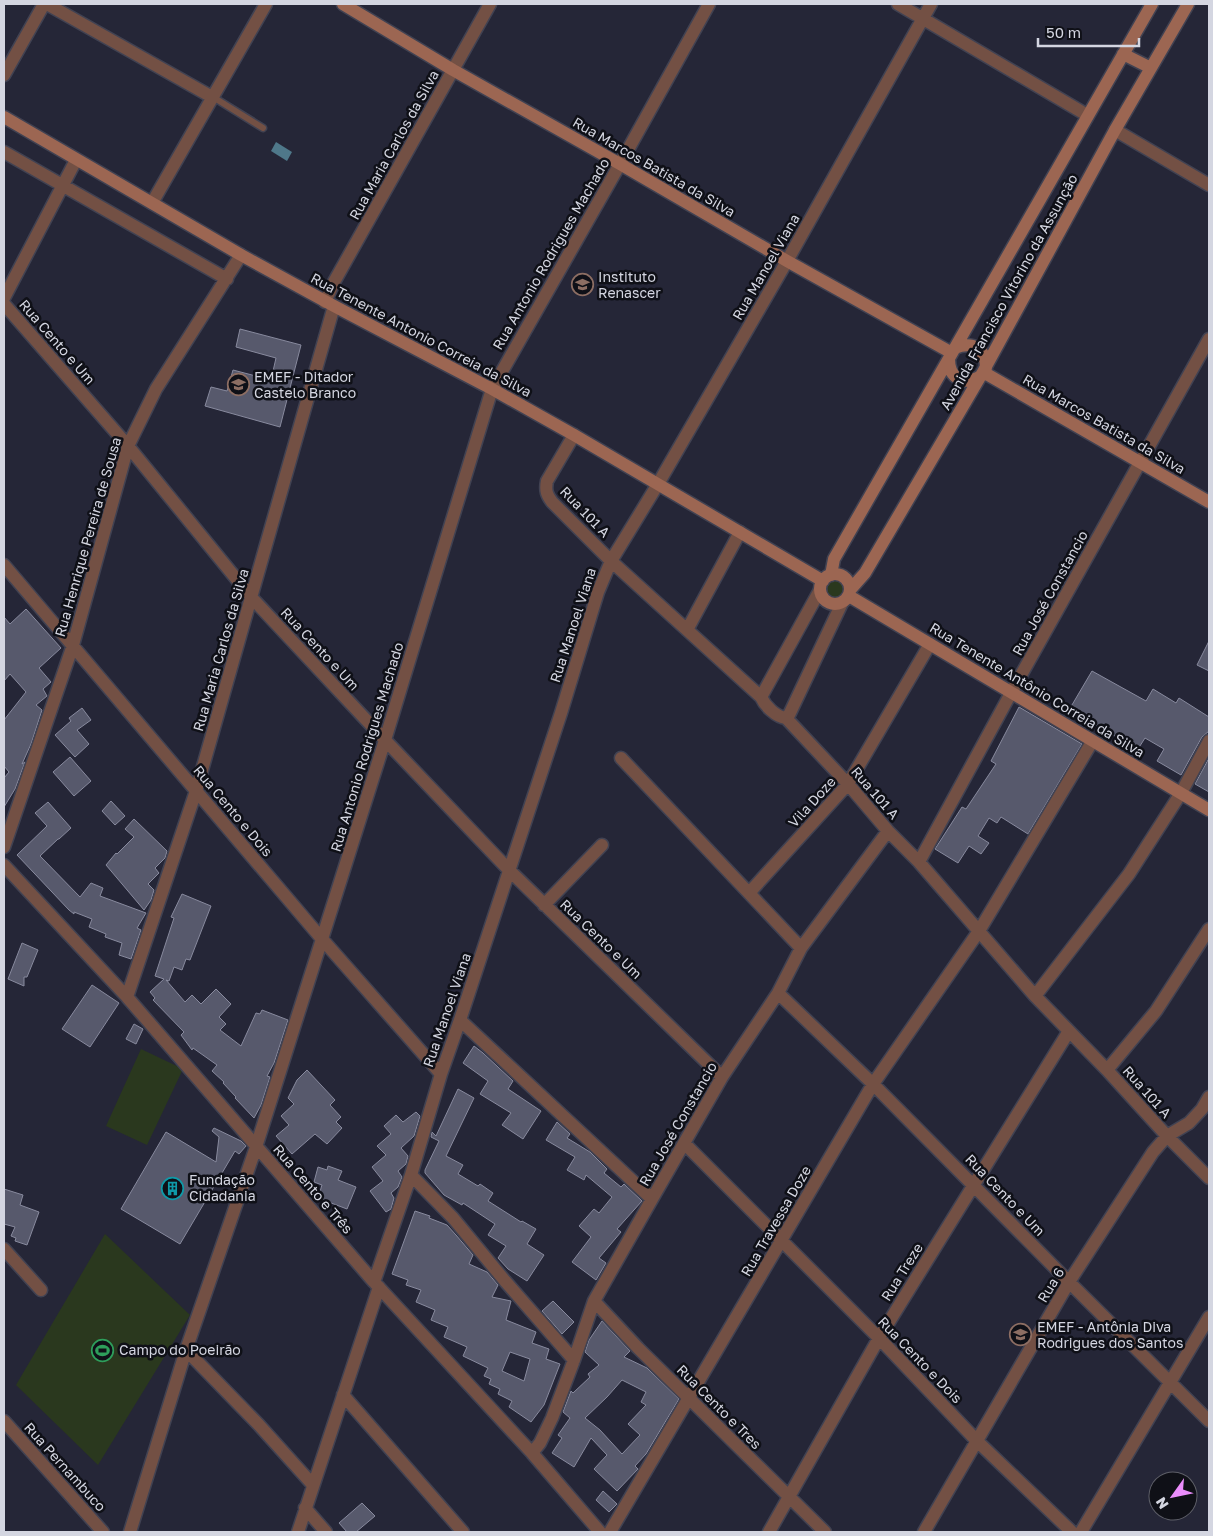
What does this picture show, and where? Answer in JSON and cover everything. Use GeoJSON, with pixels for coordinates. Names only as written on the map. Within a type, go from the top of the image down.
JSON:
{"type":"FeatureCollection","features":[{"type":"Feature","properties":{"kind":"main road","name":"Rua Marcos Batista da Silva"},"geometry":{"type":"LineString","coordinates":[[342,4],[787,262],[952,353]]}},
{"type":"Feature","properties":{"kind":"main road","name":"Avenida Francisco Vitorino da Assunção"},"geometry":{"type":"LineString","coordinates":[[825,582],[834,559],[1152,4]]}},
{"type":"Feature","properties":{"kind":"main road","name":"Avenida Francisco Vitorino da Assunção"},"geometry":{"type":"LineString","coordinates":[[847,596],[865,573],[983,372],[1115,130],[1188,4]]}},
{"type":"Feature","properties":{"kind":"main road"},"geometry":{"type":"LineString","coordinates":[[1123,54],[1151,68]]}},
{"type":"Feature","properties":{"kind":"main road","name":"Rua Tenente Antonio Correia da Silva"},"geometry":{"type":"LineString","coordinates":[[4,117],[241,255],[574,435],[825,582]]}},
{"type":"Feature","properties":{"kind":"main road"},"geometry":{"type":"LineString","coordinates":[[967,345],[976,348],[983,354],[983,372],[970,381],[958,379],[950,370],[952,353],[967,345]]}},
{"type":"Feature","properties":{"kind":"main road","name":"Rua Marcos Batista da Silva"},"geometry":{"type":"LineString","coordinates":[[983,372],[1209,502]]}},
{"type":"Feature","properties":{"kind":"main road"},"geometry":{"type":"LineString","coordinates":[[840,575],[845,578],[848,581],[847,596],[832,604],[828,602],[824,599],[825,582],[840,575]]}},
{"type":"Feature","properties":{"kind":"main road","name":"Rua Tenente Antônio Correia da Silva"},"geometry":{"type":"LineString","coordinates":[[847,596],[1209,810]]}},
{"type":"Feature","properties":{"kind":"street"},"geometry":{"type":"LineString","coordinates":[[4,75],[46,4],[212,97]]}},
{"type":"Feature","properties":{"kind":"street"},"geometry":{"type":"LineString","coordinates":[[152,203],[266,4]]}},
{"type":"Feature","properties":{"kind":"street","name":"Rua Maria Carlos da Silva"},"geometry":{"type":"LineString","coordinates":[[127,998],[196,791],[252,598],[334,282],[490,4]]}},
{"type":"Feature","properties":{"kind":"street","name":"Rua Antonio Rodrigues Machado"},"geometry":{"type":"LineString","coordinates":[[130,1532],[186,1350],[256,1147],[322,939],[492,389],[709,4]]}},
{"type":"Feature","properties":{"kind":"street"},"geometry":{"type":"LineString","coordinates":[[898,4],[1087,115]]}},
{"type":"Feature","properties":{"kind":"street","name":"Rua Manoel Viana"},"geometry":{"type":"LineString","coordinates":[[298,1532],[343,1395],[441,1074],[561,713],[598,592],[611,561],[787,262],[931,4]]}},
{"type":"Feature","properties":{"kind":"street"},"geometry":{"type":"LineString","coordinates":[[1115,130],[1209,185]]}},
{"type":"Feature","properties":{"kind":"street"},"geometry":{"type":"LineString","coordinates":[[4,152],[227,279]]}},
{"type":"Feature","properties":{"kind":"street"},"geometry":{"type":"LineString","coordinates":[[4,298],[76,160]]}},
{"type":"Feature","properties":{"kind":"street","name":"Rua Henrique Pereira de Sousa"},"geometry":{"type":"LineString","coordinates":[[4,846],[73,645],[128,446],[156,389],[241,255]]}},
{"type":"Feature","properties":{"kind":"street","name":"Rua Cento e Um"},"geometry":{"type":"LineString","coordinates":[[4,304],[128,446],[252,598],[509,870],[722,1077]]}},
{"type":"Feature","properties":{"kind":"street","name":"Rua José Constancio"},"geometry":{"type":"LineString","coordinates":[[918,862],[1209,339]]}},
{"type":"Feature","properties":{"kind":"street","name":"Rua 101 A"},"geometry":{"type":"LineString","coordinates":[[574,435],[547,482],[545,489],[552,502],[611,561],[761,697],[767,706],[780,716],[786,718],[918,862],[1035,996],[1209,1178]]}},
{"type":"Feature","properties":{"kind":"street"},"geometry":{"type":"LineString","coordinates":[[687,630],[740,532]]}},
{"type":"Feature","properties":{"kind":"street","name":"Rua Cento e Dois"},"geometry":{"type":"LineString","coordinates":[[4,565],[322,939],[441,1074]]}},
{"type":"Feature","properties":{"kind":"street"},"geometry":{"type":"LineString","coordinates":[[761,697],[825,582]]}},
{"type":"Feature","properties":{"kind":"street"},"geometry":{"type":"LineString","coordinates":[[786,718],[847,596]]}},
{"type":"Feature","properties":{"kind":"street","name":"Vila Doze"},"geometry":{"type":"LineString","coordinates":[[749,893],[848,784],[930,644]]}},
{"type":"Feature","properties":{"kind":"street"},"geometry":{"type":"LineString","coordinates":[[1035,996],[1129,874],[1181,793],[1209,741]]}},
{"type":"Feature","properties":{"kind":"street","name":"Rua Travessa Doze"},"geometry":{"type":"LineString","coordinates":[[610,1532],[873,1084],[978,931],[1092,742]]}},
{"type":"Feature","properties":{"kind":"street"},"geometry":{"type":"LineString","coordinates":[[621,758],[801,948]]}},
{"type":"Feature","properties":{"kind":"street","name":"Rua José Constancio"},"geometry":{"type":"LineString","coordinates":[[532,1453],[540,1444],[552,1418],[594,1301],[684,1143],[722,1077],[778,993],[801,948],[888,831]]}},
{"type":"Feature","properties":{"kind":"street"},"geometry":{"type":"LineString","coordinates":[[544,905],[602,845]]}},
{"type":"Feature","properties":{"kind":"street","name":"Rua Cento e Três"},"geometry":{"type":"LineString","coordinates":[[4,865],[127,998],[376,1284],[532,1453],[600,1532]]}},
{"type":"Feature","properties":{"kind":"street"},"geometry":{"type":"LineString","coordinates":[[1107,1070],[1156,1011],[1209,928]]}},
{"type":"Feature","properties":{"kind":"street","name":"Rua Cento e Um"},"geometry":{"type":"LineString","coordinates":[[778,993],[873,1084],[1209,1420]]}},
{"type":"Feature","properties":{"kind":"street"},"geometry":{"type":"LineString","coordinates":[[460,1020],[652,1199]]}},
{"type":"Feature","properties":{"kind":"street","name":"Rua Treze"},"geometry":{"type":"LineString","coordinates":[[769,1532],[879,1338],[1069,1032]]}},
{"type":"Feature","properties":{"kind":"street","name":"Rua 6"},"geometry":{"type":"LineString","coordinates":[[924,1532],[1069,1282],[1153,1152],[1167,1136],[1189,1123],[1209,1097]]}},
{"type":"Feature","properties":{"kind":"street","name":"Rua Cento e Dois"},"geometry":{"type":"LineString","coordinates":[[684,1143],[879,1338],[977,1441],[1072,1532]]}},
{"type":"Feature","properties":{"kind":"street"},"geometry":{"type":"LineString","coordinates":[[411,1175],[453,1218],[574,1360]]}},
{"type":"Feature","properties":{"kind":"street"},"geometry":{"type":"LineString","coordinates":[[4,1248],[41,1290]]}},
{"type":"Feature","properties":{"kind":"street","name":"Rua Cento e Tres"},"geometry":{"type":"LineString","coordinates":[[594,1301],[644,1354],[825,1532]]}},
{"type":"Feature","properties":{"kind":"street"},"geometry":{"type":"LineString","coordinates":[[1081,1532],[1209,1317]]}},
{"type":"Feature","properties":{"kind":"street"},"geometry":{"type":"LineString","coordinates":[[186,1350],[259,1425],[313,1485]]}},
{"type":"Feature","properties":{"kind":"street"},"geometry":{"type":"LineString","coordinates":[[343,1395],[463,1532]]}},
{"type":"Feature","properties":{"kind":"street","name":"Rua Pernambuco"},"geometry":{"type":"LineString","coordinates":[[4,1421],[103,1532]]}},
{"type":"Feature","properties":{"kind":"street"},"geometry":{"type":"LineString","coordinates":[[305,1508],[326,1532]]}},
{"type":"Feature","properties":{"kind":"lane"},"geometry":{"type":"LineString","coordinates":[[212,97],[263,128]]}},
{"type":"Feature","properties":{"kind":"green space"},"geometry":{"type":"Polygon","coordinates":[[[835,578],[843,581],[846,589],[843,597],[835,600],[827,597],[824,589],[827,581],[835,578]]]}},
{"type":"Feature","properties":{"kind":"green space"},"geometry":{"type":"Polygon","coordinates":[[[141,1049],[183,1069],[147,1145],[106,1126],[141,1049]]]}},
{"type":"Feature","properties":{"kind":"green space","name":"Campo do Poeirão"},"geometry":{"type":"Polygon","coordinates":[[[105,1234],[190,1315],[98,1465],[16,1385],[105,1234]]]}},
{"type":"Feature","properties":{"kind":"water"},"geometry":{"type":"Polygon","coordinates":[[[276,142],[292,152],[287,161],[271,151],[276,142]]]}},
{"type":"Feature","properties":{"kind":"building"},"geometry":{"type":"Polygon","coordinates":[[[240,329],[301,345],[280,427],[205,406],[211,387],[227,391],[233,370],[271,380],[276,358],[236,347],[240,329]]]}},
{"type":"Feature","properties":{"kind":"building"},"geometry":{"type":"Polygon","coordinates":[[[26,609],[61,648],[39,668],[51,682],[43,689],[47,696],[36,705],[42,710],[15,789],[4,807],[4,778],[9,772],[4,766],[4,720],[26,692],[10,674],[4,681],[4,617],[10,624],[26,609]]]}},
{"type":"Feature","properties":{"kind":"building"},"geometry":{"type":"Polygon","coordinates":[[[1209,641],[1209,671],[1197,665],[1209,641]]]}},
{"type":"Feature","properties":{"kind":"building"},"geometry":{"type":"Polygon","coordinates":[[[1092,671],[1146,701],[1153,689],[1176,703],[1179,698],[1209,717],[1209,731],[1202,737],[1181,775],[1157,761],[1164,749],[1145,738],[1138,749],[1069,710],[1092,671]]]}},
{"type":"Feature","properties":{"kind":"building"},"geometry":{"type":"Polygon","coordinates":[[[1019,707],[1082,744],[1028,834],[1001,817],[997,823],[989,818],[978,836],[989,843],[981,854],[969,846],[958,863],[935,849],[962,807],[966,809],[996,764],[991,761],[1019,707]]]}},
{"type":"Feature","properties":{"kind":"building"},"geometry":{"type":"Polygon","coordinates":[[[82,708],[91,720],[77,730],[89,744],[75,757],[55,735],[71,721],[69,718],[82,708]]]}},
{"type":"Feature","properties":{"kind":"building"},"geometry":{"type":"Polygon","coordinates":[[[70,757],[91,781],[74,796],[53,772],[70,757]]]}},
{"type":"Feature","properties":{"kind":"building"},"geometry":{"type":"Polygon","coordinates":[[[1209,758],[1209,792],[1195,784],[1209,758]]]}},
{"type":"Feature","properties":{"kind":"building"},"geometry":{"type":"Polygon","coordinates":[[[111,801],[125,816],[115,825],[102,811],[111,801]]]}},
{"type":"Feature","properties":{"kind":"building"},"geometry":{"type":"Polygon","coordinates":[[[48,802],[71,828],[40,856],[80,897],[91,883],[103,888],[100,896],[146,913],[137,928],[141,930],[131,959],[119,955],[122,943],[105,937],[106,934],[89,927],[92,919],[74,912],[74,914],[69,910],[17,855],[47,826],[35,813],[48,802]]]}},
{"type":"Feature","properties":{"kind":"building"},"geometry":{"type":"Polygon","coordinates":[[[134,819],[167,851],[165,858],[155,868],[159,873],[148,884],[154,890],[151,900],[144,910],[106,865],[134,837],[125,829],[134,819]]]}},
{"type":"Feature","properties":{"kind":"building"},"geometry":{"type":"Polygon","coordinates":[[[182,894],[211,906],[190,960],[186,959],[182,970],[174,967],[169,981],[166,980],[185,1002],[192,995],[201,1004],[216,989],[231,1004],[219,1017],[226,1024],[220,1030],[241,1046],[256,1013],[260,1014],[262,1010],[288,1020],[274,1063],[267,1076],[270,1077],[261,1105],[254,1118],[235,1098],[224,1082],[212,1071],[217,1065],[193,1048],[192,1050],[181,1035],[184,1032],[153,1000],[155,998],[150,992],[164,979],[155,976],[174,918],[171,917],[182,894]]]}},
{"type":"Feature","properties":{"kind":"building"},"geometry":{"type":"Polygon","coordinates":[[[22,943],[38,950],[27,977],[24,977],[24,986],[8,979],[22,943]]]}},
{"type":"Feature","properties":{"kind":"building"},"geometry":{"type":"Polygon","coordinates":[[[92,985],[119,1003],[90,1047],[62,1029],[92,985]]]}},
{"type":"Feature","properties":{"kind":"building"},"geometry":{"type":"Polygon","coordinates":[[[134,1024],[143,1029],[136,1044],[126,1039],[134,1024]]]}},
{"type":"Feature","properties":{"kind":"building"},"geometry":{"type":"Polygon","coordinates":[[[474,1046],[513,1081],[508,1089],[541,1111],[523,1139],[502,1125],[511,1113],[480,1094],[488,1081],[463,1063],[474,1046]]]}},
{"type":"Feature","properties":{"kind":"building"},"geometry":{"type":"Polygon","coordinates":[[[307,1070],[335,1100],[330,1105],[341,1117],[336,1122],[342,1128],[327,1144],[315,1134],[292,1154],[276,1136],[289,1125],[281,1116],[294,1104],[288,1098],[297,1080],[307,1070]]]}},
{"type":"Feature","properties":{"kind":"building"},"geometry":{"type":"Polygon","coordinates":[[[458,1089],[474,1098],[446,1156],[463,1165],[458,1174],[478,1186],[480,1184],[493,1193],[488,1201],[521,1222],[536,1229],[527,1244],[544,1255],[527,1281],[508,1269],[498,1258],[506,1246],[488,1235],[495,1224],[463,1203],[462,1205],[444,1195],[425,1173],[439,1141],[431,1137],[432,1132],[436,1136],[458,1089]]]}},
{"type":"Feature","properties":{"kind":"building"},"geometry":{"type":"Polygon","coordinates":[[[416,1112],[420,1116],[414,1136],[401,1148],[408,1156],[406,1164],[398,1171],[402,1177],[398,1187],[391,1193],[394,1198],[391,1209],[386,1212],[370,1191],[383,1181],[372,1167],[386,1155],[377,1146],[391,1134],[384,1126],[396,1115],[403,1122],[416,1112]]]}},
{"type":"Feature","properties":{"kind":"building"},"geometry":{"type":"Polygon","coordinates":[[[557,1122],[570,1134],[567,1138],[590,1152],[607,1169],[604,1173],[621,1187],[624,1184],[642,1201],[617,1229],[621,1232],[599,1258],[606,1263],[596,1280],[572,1262],[591,1237],[579,1226],[594,1209],[599,1213],[612,1197],[586,1175],[584,1180],[567,1170],[575,1157],[546,1140],[557,1122]]]}},
{"type":"Feature","properties":{"kind":"building","name":"Fundação Cidadania"},"geometry":{"type":"Polygon","coordinates":[[[214,1128],[241,1141],[246,1146],[239,1154],[235,1151],[180,1244],[121,1209],[166,1132],[216,1162],[219,1137],[212,1131],[214,1128]]]}},
{"type":"Feature","properties":{"kind":"building"},"geometry":{"type":"Polygon","coordinates":[[[328,1166],[342,1171],[338,1180],[356,1187],[347,1209],[318,1198],[322,1185],[314,1182],[318,1167],[327,1170],[328,1166]]]}},
{"type":"Feature","properties":{"kind":"building"},"geometry":{"type":"Polygon","coordinates":[[[4,1189],[23,1195],[20,1205],[39,1212],[27,1245],[15,1241],[16,1238],[11,1236],[15,1227],[4,1224],[4,1189]]]}},
{"type":"Feature","properties":{"kind":"building"},"geometry":{"type":"Polygon","coordinates":[[[415,1211],[447,1225],[473,1255],[469,1264],[487,1272],[498,1285],[492,1297],[511,1301],[506,1320],[536,1332],[532,1343],[549,1349],[546,1359],[560,1364],[544,1405],[531,1422],[509,1407],[512,1401],[498,1394],[500,1389],[489,1384],[491,1379],[484,1376],[488,1368],[463,1356],[467,1347],[444,1337],[448,1327],[431,1320],[435,1310],[416,1302],[421,1290],[406,1285],[408,1280],[392,1274],[415,1211]],[[510,1352],[502,1371],[524,1381],[530,1359],[510,1352]]]}},
{"type":"Feature","properties":{"kind":"building"},"geometry":{"type":"Polygon","coordinates":[[[553,1301],[574,1322],[562,1334],[542,1311],[553,1301]]]}},
{"type":"Feature","properties":{"kind":"building"},"geometry":{"type":"Polygon","coordinates":[[[602,1321],[630,1351],[624,1357],[647,1368],[679,1399],[646,1454],[635,1466],[638,1469],[617,1491],[594,1469],[607,1455],[591,1438],[574,1467],[552,1453],[562,1438],[558,1435],[570,1418],[563,1412],[571,1391],[573,1393],[590,1377],[588,1374],[599,1365],[585,1352],[589,1340],[602,1321]],[[622,1380],[585,1418],[600,1430],[622,1454],[640,1435],[628,1424],[646,1405],[641,1402],[646,1392],[622,1380]]]}},
{"type":"Feature","properties":{"kind":"building"},"geometry":{"type":"Polygon","coordinates":[[[603,1491],[617,1504],[609,1512],[596,1500],[603,1491]]]}},
{"type":"Feature","properties":{"kind":"building"},"geometry":{"type":"Polygon","coordinates":[[[362,1503],[375,1516],[356,1532],[347,1532],[339,1523],[362,1503]]]}},
{"type":"Feature","properties":{"kind":"place","name":"Instituto Renascer"},"geometry":{"type":"Point","coordinates":[582,285]}},
{"type":"Feature","properties":{"kind":"place","name":"EMEF - Ditador Castelo Branco"},"geometry":{"type":"Point","coordinates":[238,385]}},
{"type":"Feature","properties":{"kind":"place","name":"Fundação Cidadania"},"geometry":{"type":"Point","coordinates":[173,1188]}},
{"type":"Feature","properties":{"kind":"place","name":"EMEF - Antônia Diva Rodrigues dos Santos"},"geometry":{"type":"Point","coordinates":[1021,1335]}},
{"type":"Feature","properties":{"kind":"place","name":"Campo do Poeirão"},"geometry":{"type":"Point","coordinates":[103,1350]}}]}
